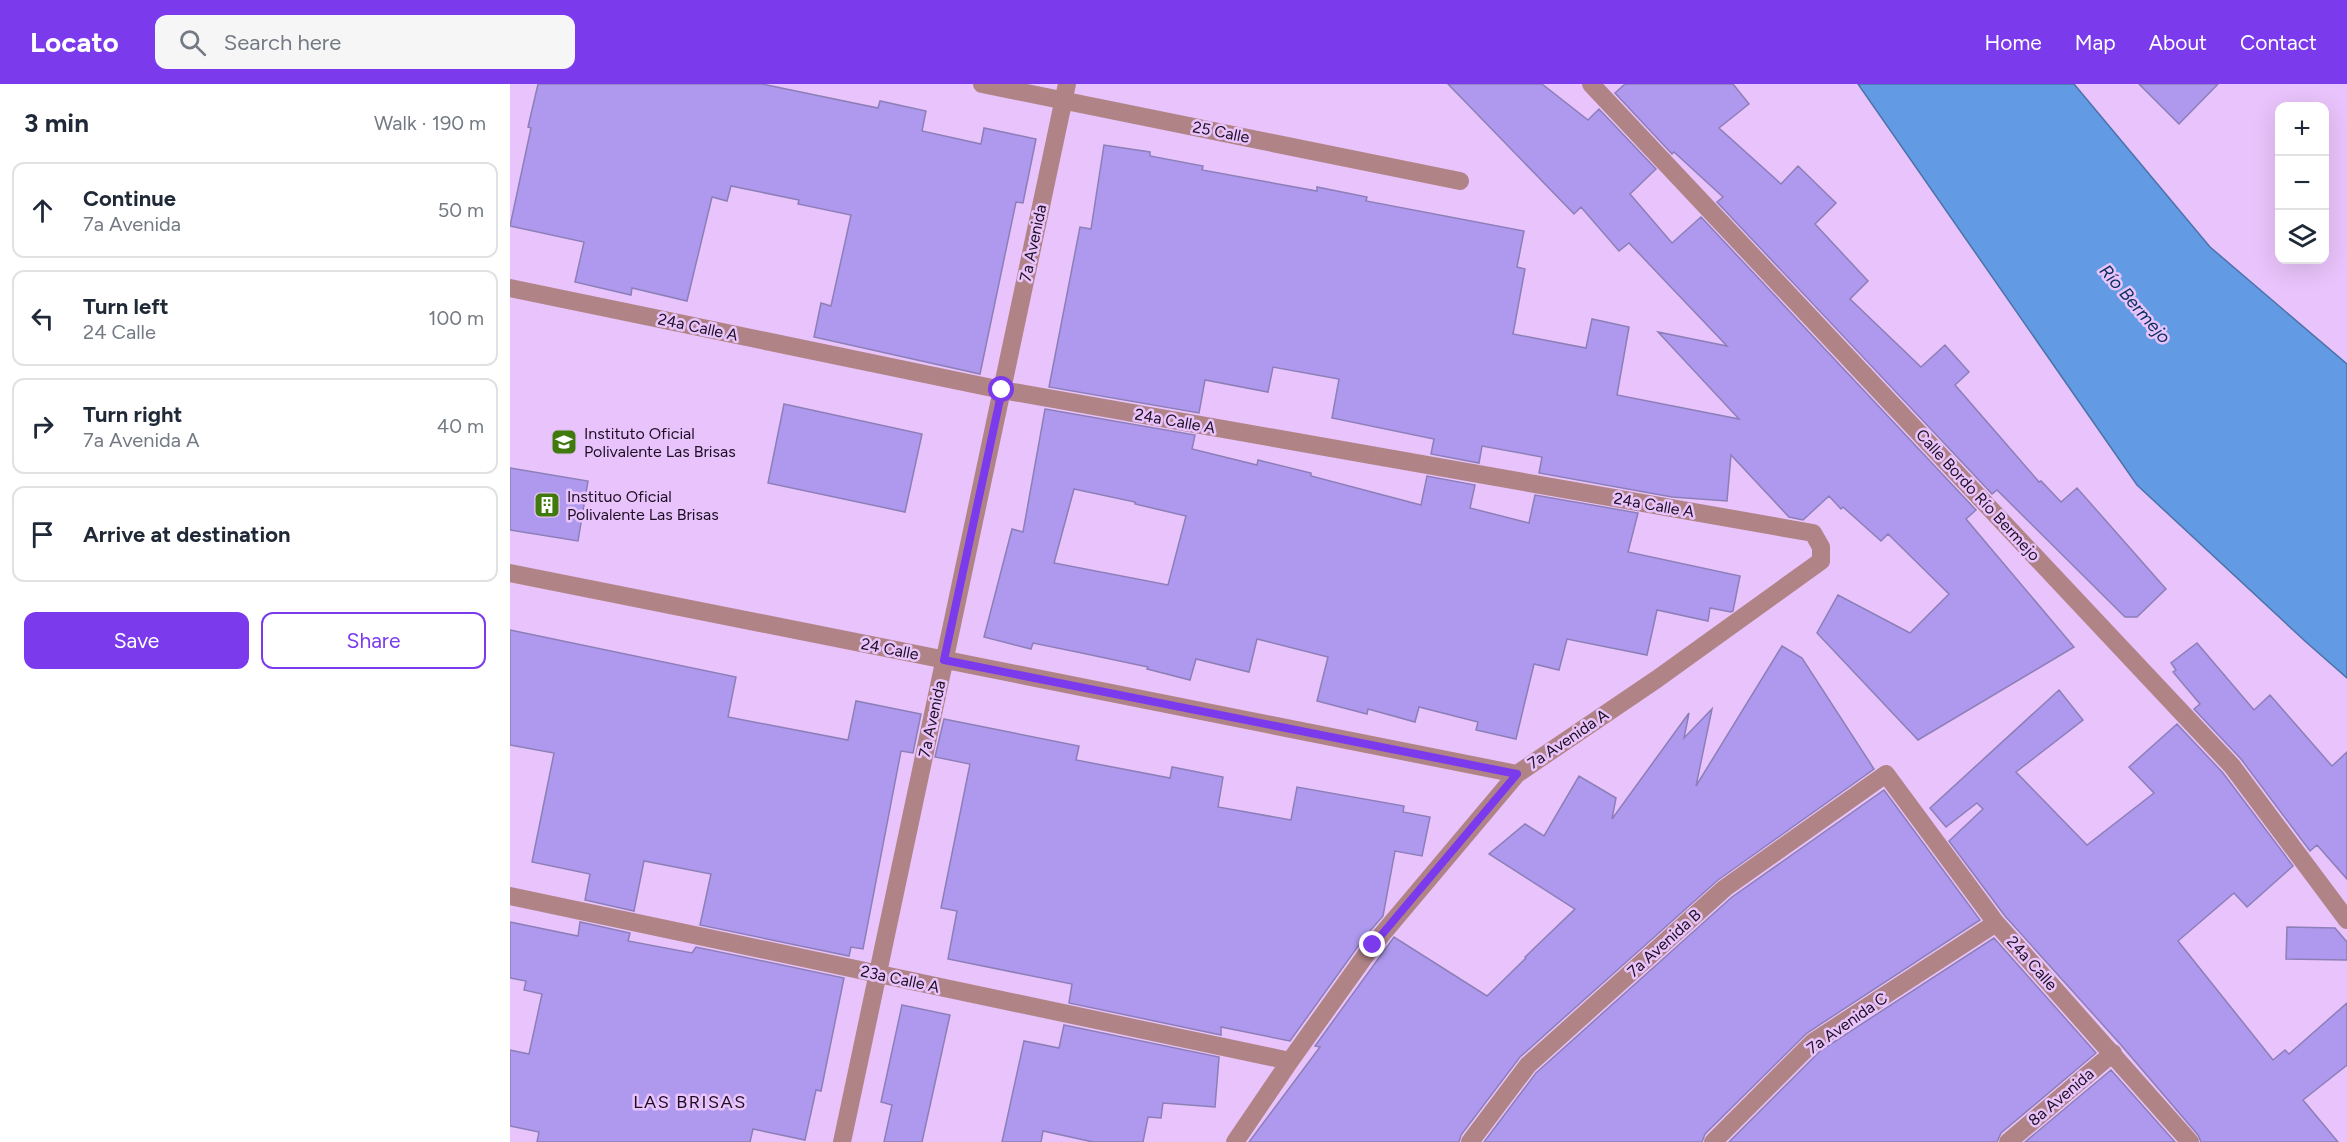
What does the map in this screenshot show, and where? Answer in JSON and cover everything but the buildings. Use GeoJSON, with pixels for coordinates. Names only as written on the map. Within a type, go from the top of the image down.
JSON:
{"type":"FeatureCollection","features":[{"type":"Feature","properties":{"kind":"street","name":"25 Calle"},"geometry":{"type":"LineString","coordinates":[[982,84],[1065,92],[1460,180]]}},
{"type":"Feature","properties":{"kind":"street","name":"Calle Bordo Río Bermejo"},"geometry":{"type":"LineString","coordinates":[[1591,84],[2232,766],[2347,920]]}},
{"type":"Feature","properties":{"kind":"street","name":"7a Avenida"},"geometry":{"type":"LineString","coordinates":[[842,1142],[1065,92]]}},
{"type":"Feature","properties":{"kind":"street","name":"24a Calle A"},"geometry":{"type":"LineString","coordinates":[[510,288],[1002,390],[1813,533],[1821,547],[1821,561]]}},
{"type":"Feature","properties":{"kind":"street","name":"7a Avenida A"},"geometry":{"type":"LineString","coordinates":[[1235,1142],[1373,945],[1517,774],[1657,679],[1821,561]]}},
{"type":"Feature","properties":{"kind":"street","name":"24 Calle"},"geometry":{"type":"LineString","coordinates":[[510,573],[1517,774]]}},
{"type":"Feature","properties":{"kind":"street","name":"24a Calle"},"geometry":{"type":"LineString","coordinates":[[1886,774],[1996,923],[2190,1142]]}},
{"type":"Feature","properties":{"kind":"street","name":"7a Avenida B"},"geometry":{"type":"LineString","coordinates":[[1470,1142],[1528,1065],[1725,888],[1886,774]]}},
{"type":"Feature","properties":{"kind":"street","name":"23a Calle A"},"geometry":{"type":"LineString","coordinates":[[510,896],[1290,1061]]}},
{"type":"Feature","properties":{"kind":"street","name":"7a Avenida C"},"geometry":{"type":"LineString","coordinates":[[1713,1142],[1813,1042],[1996,923]]}},
{"type":"Feature","properties":{"kind":"street","name":"8a Avenida"},"geometry":{"type":"LineString","coordinates":[[2008,1142],[2113,1053]]}},
{"type":"Feature","properties":{"kind":"water","name":"Río Bermejo"},"geometry":{"type":"Polygon","coordinates":[[[1858,84],[2074,84],[2210,247],[2347,364],[2347,678],[2137,485],[1858,84]]]}},
{"type":"Feature","properties":{"kind":"place","name":"Instituto Oficial Polivalente Las Brisas"},"geometry":{"type":"Point","coordinates":[564,442]}},
{"type":"Feature","properties":{"kind":"place","name":"Instituo Oficial Polivalente Las Brisas"},"geometry":{"type":"Point","coordinates":[547,505]}},
{"type":"Feature","properties":{"kind":"district","name":"LAS BRISAS"},"geometry":{"type":"Point","coordinates":[690,1102]}},
{"type":"Feature","properties":{"kind":"route"},"geometry":{"type":"LineString","coordinates":[[1002,390],[944,660],[1517,774],[1373,945]]}}]}
